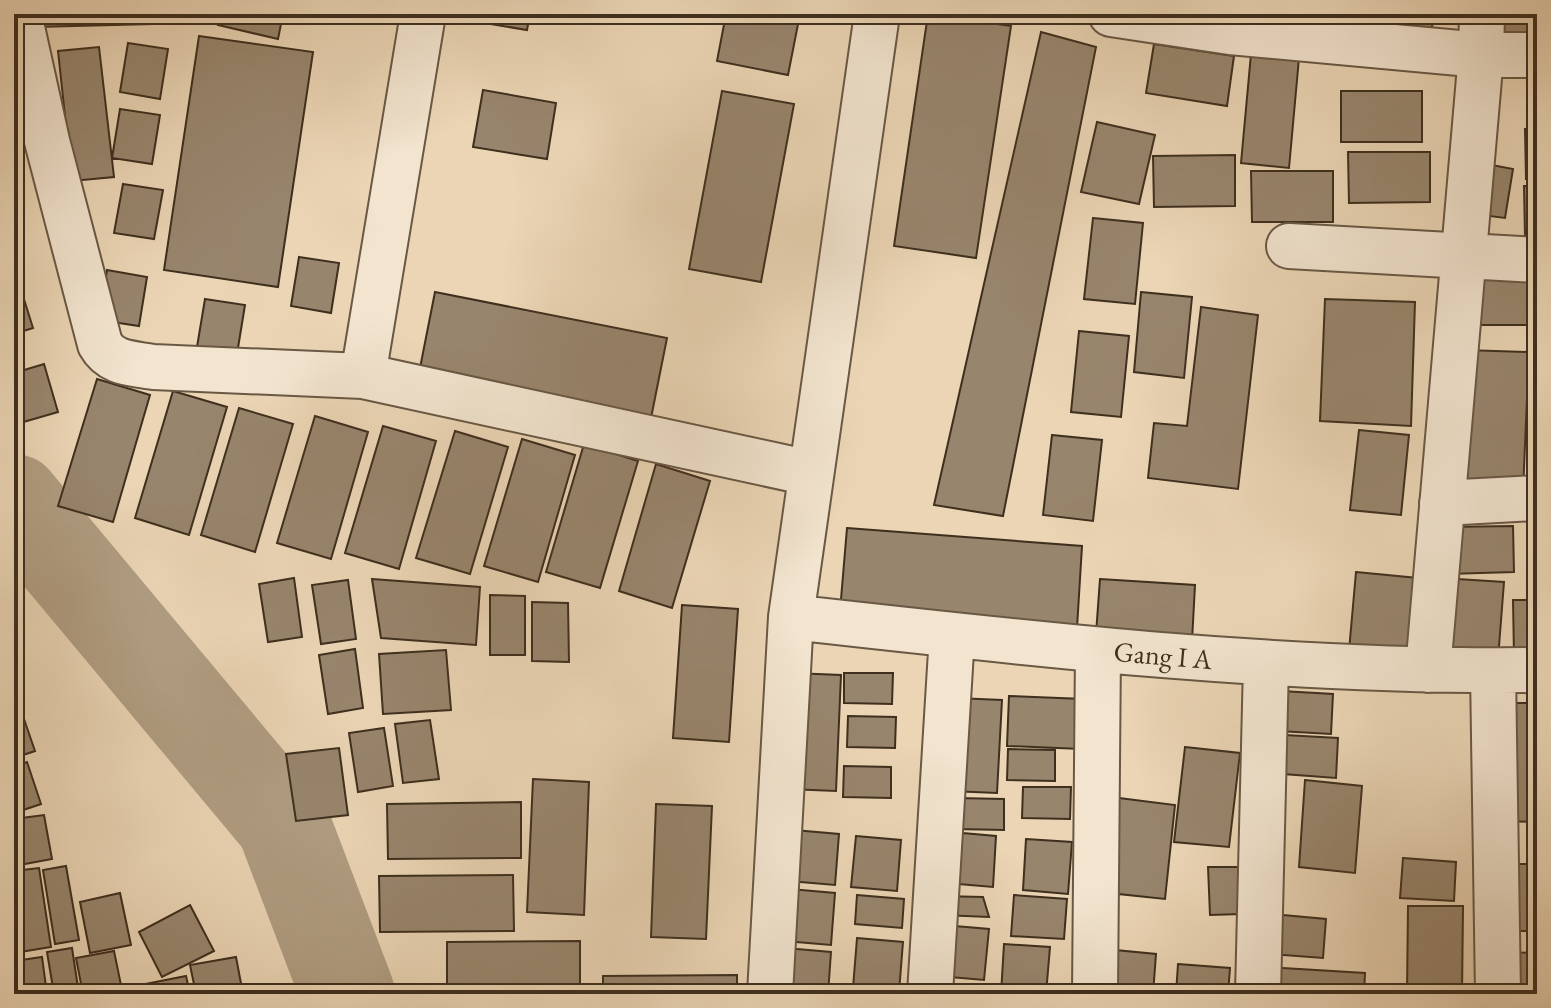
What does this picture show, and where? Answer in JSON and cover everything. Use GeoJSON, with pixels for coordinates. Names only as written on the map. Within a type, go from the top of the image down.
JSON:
{"type":"FeatureCollection","features":[{"type":"Feature","properties":{"kind":"street"},"geometry":{"type":"LineString","coordinates":[[19,14],[47,141],[100,344],[106,354],[119,361],[153,367],[363,376],[810,473]]}},
{"type":"Feature","properties":{"kind":"street"},"geometry":{"type":"LineString","coordinates":[[363,376],[423,14]]}},
{"type":"Feature","properties":{"kind":"street"},"geometry":{"type":"LineString","coordinates":[[770,994],[791,617],[877,14]]}},
{"type":"Feature","properties":{"kind":"street"},"geometry":{"type":"LineString","coordinates":[[1111,14],[1230,32],[1481,35],[1537,55]]}},
{"type":"Feature","properties":{"kind":"street"},"geometry":{"type":"LineString","coordinates":[[1428,670],[1481,35]]}},
{"type":"Feature","properties":{"kind":"street"},"geometry":{"type":"LineString","coordinates":[[1289,246],[1537,260]]}},
{"type":"Feature","properties":{"kind":"street"},"geometry":{"type":"LineString","coordinates":[[1442,503],[1537,498]]}},
{"type":"Feature","properties":{"kind":"street","name":"Gang I A"},"geometry":{"type":"LineString","coordinates":[[791,617],[1098,650],[1266,664],[1428,670],[1537,670]]}},
{"type":"Feature","properties":{"kind":"street"},"geometry":{"type":"LineString","coordinates":[[930,994],[952,635]]}},
{"type":"Feature","properties":{"kind":"street"},"geometry":{"type":"LineString","coordinates":[[1095,994],[1098,650]]}},
{"type":"Feature","properties":{"kind":"street"},"geometry":{"type":"LineString","coordinates":[[1258,994],[1266,664]]}},
{"type":"Feature","properties":{"kind":"street"},"geometry":{"type":"LineString","coordinates":[[1493,671],[1498,994]]}},
{"type":"Feature","properties":{"kind":"building"},"geometry":{"type":"Polygon","coordinates":[[[36,14],[153,14],[153,24],[36,27],[36,14]]]}},
{"type":"Feature","properties":{"kind":"building"},"geometry":{"type":"Polygon","coordinates":[[[221,14],[283,14],[278,39],[218,25],[221,14]]]}},
{"type":"Feature","properties":{"kind":"building"},"geometry":{"type":"Polygon","coordinates":[[[454,14],[530,14],[527,30],[454,18],[454,14]]]}},
{"type":"Feature","properties":{"kind":"building"},"geometry":{"type":"Polygon","coordinates":[[[726,14],[800,14],[788,75],[717,61],[726,14]]]}},
{"type":"Feature","properties":{"kind":"building"},"geometry":{"type":"Polygon","coordinates":[[[928,14],[1011,26],[976,258],[894,246],[928,14]]]}},
{"type":"Feature","properties":{"kind":"building"},"geometry":{"type":"Polygon","coordinates":[[[1293,14],[1433,14],[1431,44],[1292,33],[1293,14]]]}},
{"type":"Feature","properties":{"kind":"building"},"geometry":{"type":"Polygon","coordinates":[[[1486,14],[1537,14],[1537,32],[1486,32],[1486,14]]]}},
{"type":"Feature","properties":{"kind":"building"},"geometry":{"type":"Polygon","coordinates":[[[1041,32],[1096,47],[1003,516],[934,505],[1041,32]]]}},
{"type":"Feature","properties":{"kind":"building"},"geometry":{"type":"Polygon","coordinates":[[[199,36],[313,52],[278,287],[164,270],[199,36]]]}},
{"type":"Feature","properties":{"kind":"building"},"geometry":{"type":"Polygon","coordinates":[[[128,43],[168,49],[160,99],[120,92],[128,43]]]}},
{"type":"Feature","properties":{"kind":"building"},"geometry":{"type":"Polygon","coordinates":[[[1154,44],[1234,56],[1227,106],[1146,93],[1154,44]]]}},
{"type":"Feature","properties":{"kind":"building"},"geometry":{"type":"Polygon","coordinates":[[[99,47],[114,177],[72,181],[58,51],[99,47]]]}},
{"type":"Feature","properties":{"kind":"building"},"geometry":{"type":"Polygon","coordinates":[[[1251,54],[1299,58],[1289,168],[1241,163],[1251,54]]]}},
{"type":"Feature","properties":{"kind":"building"},"geometry":{"type":"Polygon","coordinates":[[[483,90],[556,103],[547,159],[473,147],[483,90]]]}},
{"type":"Feature","properties":{"kind":"building"},"geometry":{"type":"Polygon","coordinates":[[[722,91],[794,104],[761,282],[689,269],[722,91]]]}},
{"type":"Feature","properties":{"kind":"building"},"geometry":{"type":"Polygon","coordinates":[[[1341,91],[1422,91],[1422,142],[1341,142],[1341,91]]]}},
{"type":"Feature","properties":{"kind":"building"},"geometry":{"type":"Polygon","coordinates":[[[120,109],[160,115],[152,164],[112,158],[120,109]]]}},
{"type":"Feature","properties":{"kind":"building"},"geometry":{"type":"Polygon","coordinates":[[[1097,122],[1155,135],[1139,204],[1081,192],[1097,122]]]}},
{"type":"Feature","properties":{"kind":"building"},"geometry":{"type":"Polygon","coordinates":[[[1525,129],[1537,129],[1537,179],[1526,179],[1525,129]]]}},
{"type":"Feature","properties":{"kind":"building"},"geometry":{"type":"Polygon","coordinates":[[[1348,152],[1430,152],[1430,202],[1349,203],[1348,152]]]}},
{"type":"Feature","properties":{"kind":"building"},"geometry":{"type":"Polygon","coordinates":[[[1235,155],[1235,206],[1154,207],[1153,156],[1235,155]]]}},
{"type":"Feature","properties":{"kind":"building"},"geometry":{"type":"Polygon","coordinates":[[[1481,163],[1513,169],[1505,218],[1473,214],[1481,163]]]}},
{"type":"Feature","properties":{"kind":"building"},"geometry":{"type":"Polygon","coordinates":[[[1251,171],[1333,171],[1333,222],[1252,222],[1251,171]]]}},
{"type":"Feature","properties":{"kind":"building"},"geometry":{"type":"Polygon","coordinates":[[[123,184],[163,190],[154,239],[114,233],[123,184]]]}},
{"type":"Feature","properties":{"kind":"building"},"geometry":{"type":"Polygon","coordinates":[[[1524,186],[1537,186],[1537,236],[1525,236],[1524,186]]]}},
{"type":"Feature","properties":{"kind":"building"},"geometry":{"type":"Polygon","coordinates":[[[1093,218],[1143,223],[1135,304],[1084,299],[1093,218]]]}},
{"type":"Feature","properties":{"kind":"building"},"geometry":{"type":"Polygon","coordinates":[[[299,257],[339,263],[331,313],[291,306],[299,257]]]}},
{"type":"Feature","properties":{"kind":"building"},"geometry":{"type":"Polygon","coordinates":[[[107,270],[147,277],[139,326],[99,320],[107,270]]]}},
{"type":"Feature","properties":{"kind":"building"},"geometry":{"type":"Polygon","coordinates":[[[1472,274],[1537,275],[1537,325],[1472,325],[1472,274]]]}},
{"type":"Feature","properties":{"kind":"building"},"geometry":{"type":"Polygon","coordinates":[[[18,280],[33,328],[14,334],[14,282],[18,280]]]}},
{"type":"Feature","properties":{"kind":"building"},"geometry":{"type":"Polygon","coordinates":[[[435,292],[667,338],[651,418],[419,373],[435,292]]]}},
{"type":"Feature","properties":{"kind":"building"},"geometry":{"type":"Polygon","coordinates":[[[1141,292],[1192,297],[1184,378],[1134,372],[1141,292]]]}},
{"type":"Feature","properties":{"kind":"building"},"geometry":{"type":"Polygon","coordinates":[[[205,299],[245,305],[237,354],[197,347],[205,299]]]}},
{"type":"Feature","properties":{"kind":"building"},"geometry":{"type":"Polygon","coordinates":[[[1325,299],[1415,302],[1411,426],[1320,421],[1325,299]]]}},
{"type":"Feature","properties":{"kind":"building"},"geometry":{"type":"Polygon","coordinates":[[[1201,307],[1258,315],[1238,489],[1148,478],[1154,423],[1187,426],[1201,307]]]}},
{"type":"Feature","properties":{"kind":"building"},"geometry":{"type":"Polygon","coordinates":[[[1533,327],[1537,327],[1537,458],[1533,327]]]}},
{"type":"Feature","properties":{"kind":"building"},"geometry":{"type":"Polygon","coordinates":[[[1079,331],[1129,336],[1121,417],[1071,412],[1079,331]]]}},
{"type":"Feature","properties":{"kind":"building"},"geometry":{"type":"Polygon","coordinates":[[[1464,350],[1529,352],[1523,491],[1459,489],[1464,350]]]}},
{"type":"Feature","properties":{"kind":"building"},"geometry":{"type":"Polygon","coordinates":[[[44,364],[58,412],[20,423],[14,404],[14,373],[44,364]]]}},
{"type":"Feature","properties":{"kind":"building"},"geometry":{"type":"Polygon","coordinates":[[[97,379],[150,395],[113,522],[58,506],[97,379]]]}},
{"type":"Feature","properties":{"kind":"building"},"geometry":{"type":"Polygon","coordinates":[[[173,391],[227,407],[189,535],[135,518],[173,391]]]}},
{"type":"Feature","properties":{"kind":"building"},"geometry":{"type":"Polygon","coordinates":[[[239,408],[293,424],[255,552],[201,535],[239,408]]]}},
{"type":"Feature","properties":{"kind":"building"},"geometry":{"type":"Polygon","coordinates":[[[315,416],[368,432],[331,559],[277,543],[315,416]]]}},
{"type":"Feature","properties":{"kind":"building"},"geometry":{"type":"Polygon","coordinates":[[[383,426],[436,441],[399,569],[345,553],[383,426]]]}},
{"type":"Feature","properties":{"kind":"building"},"geometry":{"type":"Polygon","coordinates":[[[1359,430],[1409,435],[1401,515],[1350,510],[1359,430]]]}},
{"type":"Feature","properties":{"kind":"building"},"geometry":{"type":"Polygon","coordinates":[[[455,431],[508,447],[470,574],[416,558],[455,431]]]}},
{"type":"Feature","properties":{"kind":"building"},"geometry":{"type":"Polygon","coordinates":[[[1052,435],[1102,440],[1093,521],[1043,515],[1052,435]]]}},
{"type":"Feature","properties":{"kind":"building"},"geometry":{"type":"Polygon","coordinates":[[[522,439],[575,455],[538,582],[484,566],[522,439]]]}},
{"type":"Feature","properties":{"kind":"building"},"geometry":{"type":"Polygon","coordinates":[[[584,444],[638,461],[600,588],[546,572],[584,444]]]}},
{"type":"Feature","properties":{"kind":"building"},"geometry":{"type":"Polygon","coordinates":[[[656,464],[710,481],[672,608],[619,591],[656,464]]]}},
{"type":"Feature","properties":{"kind":"building"},"geometry":{"type":"Polygon","coordinates":[[[1513,526],[1514,572],[1447,574],[1446,527],[1513,526]]]}},
{"type":"Feature","properties":{"kind":"building"},"geometry":{"type":"Polygon","coordinates":[[[847,528],[1082,546],[1077,628],[840,611],[847,528]]]}},
{"type":"Feature","properties":{"kind":"building"},"geometry":{"type":"Polygon","coordinates":[[[1356,572],[1428,579],[1421,658],[1349,651],[1356,572]]]}},
{"type":"Feature","properties":{"kind":"building"},"geometry":{"type":"Polygon","coordinates":[[[294,578],[302,637],[268,642],[259,584],[294,578]]]}},
{"type":"Feature","properties":{"kind":"building"},"geometry":{"type":"Polygon","coordinates":[[[372,579],[480,587],[476,645],[381,638],[372,579]]]}},
{"type":"Feature","properties":{"kind":"building"},"geometry":{"type":"Polygon","coordinates":[[[1100,579],[1195,585],[1192,641],[1096,634],[1100,579]]]}},
{"type":"Feature","properties":{"kind":"building"},"geometry":{"type":"Polygon","coordinates":[[[1457,579],[1504,582],[1498,659],[1452,655],[1457,579]]]}},
{"type":"Feature","properties":{"kind":"building"},"geometry":{"type":"Polygon","coordinates":[[[348,580],[356,639],[321,644],[312,585],[348,580]]]}},
{"type":"Feature","properties":{"kind":"building"},"geometry":{"type":"Polygon","coordinates":[[[490,595],[525,596],[525,655],[490,655],[490,595]]]}},
{"type":"Feature","properties":{"kind":"building"},"geometry":{"type":"Polygon","coordinates":[[[1513,600],[1537,600],[1537,656],[1514,656],[1513,600]]]}},
{"type":"Feature","properties":{"kind":"building"},"geometry":{"type":"Polygon","coordinates":[[[532,602],[568,603],[569,662],[532,661],[532,602]]]}},
{"type":"Feature","properties":{"kind":"building"},"geometry":{"type":"Polygon","coordinates":[[[682,605],[738,609],[729,742],[673,738],[682,605]]]}},
{"type":"Feature","properties":{"kind":"building"},"geometry":{"type":"Polygon","coordinates":[[[355,649],[363,708],[328,714],[319,655],[355,649]]]}},
{"type":"Feature","properties":{"kind":"building"},"geometry":{"type":"Polygon","coordinates":[[[446,650],[451,710],[383,714],[379,654],[446,650]]]}},
{"type":"Feature","properties":{"kind":"building"},"geometry":{"type":"Polygon","coordinates":[[[792,673],[841,675],[836,791],[788,789],[792,673]]]}},
{"type":"Feature","properties":{"kind":"building"},"geometry":{"type":"Polygon","coordinates":[[[844,673],[893,673],[892,704],[844,703],[844,673]]]}},
{"type":"Feature","properties":{"kind":"building"},"geometry":{"type":"Polygon","coordinates":[[[1281,691],[1333,694],[1331,734],[1278,731],[1281,691]]]}},
{"type":"Feature","properties":{"kind":"building"},"geometry":{"type":"Polygon","coordinates":[[[1009,696],[1083,699],[1081,749],[1007,746],[1009,696]]]}},
{"type":"Feature","properties":{"kind":"building"},"geometry":{"type":"Polygon","coordinates":[[[955,698],[1002,700],[997,793],[950,791],[955,698]]]}},
{"type":"Feature","properties":{"kind":"building"},"geometry":{"type":"Polygon","coordinates":[[[1510,703],[1537,703],[1537,822],[1507,821],[1510,703]]]}},
{"type":"Feature","properties":{"kind":"building"},"geometry":{"type":"Polygon","coordinates":[[[848,716],[896,717],[895,748],[847,747],[848,716]]]}},
{"type":"Feature","properties":{"kind":"building"},"geometry":{"type":"Polygon","coordinates":[[[24,719],[35,751],[14,758],[14,722],[24,719]]]}},
{"type":"Feature","properties":{"kind":"building"},"geometry":{"type":"Polygon","coordinates":[[[430,720],[439,779],[403,783],[395,724],[430,720]]]}},
{"type":"Feature","properties":{"kind":"building"},"geometry":{"type":"Polygon","coordinates":[[[384,728],[393,786],[358,792],[349,733],[384,728]]]}},
{"type":"Feature","properties":{"kind":"building"},"geometry":{"type":"Polygon","coordinates":[[[1285,735],[1338,738],[1336,778],[1283,774],[1285,735]]]}},
{"type":"Feature","properties":{"kind":"building"},"geometry":{"type":"Polygon","coordinates":[[[1185,747],[1240,753],[1229,847],[1174,842],[1185,747]]]}},
{"type":"Feature","properties":{"kind":"building"},"geometry":{"type":"Polygon","coordinates":[[[339,748],[348,815],[296,821],[286,754],[339,748]]]}},
{"type":"Feature","properties":{"kind":"building"},"geometry":{"type":"Polygon","coordinates":[[[1008,749],[1055,750],[1055,781],[1007,780],[1008,749]]]}},
{"type":"Feature","properties":{"kind":"building"},"geometry":{"type":"Polygon","coordinates":[[[27,762],[41,804],[14,813],[14,767],[27,762]]]}},
{"type":"Feature","properties":{"kind":"building"},"geometry":{"type":"Polygon","coordinates":[[[844,766],[891,767],[891,798],[843,797],[844,766]]]}},
{"type":"Feature","properties":{"kind":"building"},"geometry":{"type":"Polygon","coordinates":[[[533,779],[589,782],[584,915],[527,912],[533,779]]]}},
{"type":"Feature","properties":{"kind":"building"},"geometry":{"type":"Polygon","coordinates":[[[1305,780],[1362,786],[1355,873],[1299,867],[1305,780]]]}},
{"type":"Feature","properties":{"kind":"building"},"geometry":{"type":"Polygon","coordinates":[[[1023,787],[1071,787],[1070,819],[1022,818],[1023,787]]]}},
{"type":"Feature","properties":{"kind":"building"},"geometry":{"type":"Polygon","coordinates":[[[956,798],[1004,799],[1004,830],[956,829],[956,798]]]}},
{"type":"Feature","properties":{"kind":"building"},"geometry":{"type":"Polygon","coordinates":[[[1119,798],[1175,805],[1165,899],[1109,893],[1119,798]]]}},
{"type":"Feature","properties":{"kind":"building"},"geometry":{"type":"Polygon","coordinates":[[[521,802],[521,858],[388,859],[387,804],[521,802]]]}},
{"type":"Feature","properties":{"kind":"building"},"geometry":{"type":"Polygon","coordinates":[[[656,804],[712,806],[706,939],[651,937],[656,804]]]}},
{"type":"Feature","properties":{"kind":"building"},"geometry":{"type":"Polygon","coordinates":[[[44,815],[52,859],[14,866],[14,819],[44,815]]]}},
{"type":"Feature","properties":{"kind":"building"},"geometry":{"type":"Polygon","coordinates":[[[794,830],[839,834],[835,885],[789,881],[794,830]]]}},
{"type":"Feature","properties":{"kind":"building"},"geometry":{"type":"Polygon","coordinates":[[[951,832],[996,836],[993,887],[947,883],[951,832]]]}},
{"type":"Feature","properties":{"kind":"building"},"geometry":{"type":"Polygon","coordinates":[[[856,836],[901,840],[897,891],[851,887],[856,836]]]}},
{"type":"Feature","properties":{"kind":"building"},"geometry":{"type":"Polygon","coordinates":[[[1026,839],[1072,842],[1068,894],[1023,890],[1026,839]]]}},
{"type":"Feature","properties":{"kind":"building"},"geometry":{"type":"Polygon","coordinates":[[[1403,858],[1456,862],[1454,901],[1400,898],[1403,858]]]}},
{"type":"Feature","properties":{"kind":"building"},"geometry":{"type":"Polygon","coordinates":[[[1505,864],[1537,864],[1537,931],[1504,931],[1505,864]]]}},
{"type":"Feature","properties":{"kind":"building"},"geometry":{"type":"Polygon","coordinates":[[[66,866],[79,940],[55,944],[43,870],[66,866]]]}},
{"type":"Feature","properties":{"kind":"building"},"geometry":{"type":"Polygon","coordinates":[[[1208,867],[1239,867],[1241,914],[1210,915],[1208,867]]]}},
{"type":"Feature","properties":{"kind":"building"},"geometry":{"type":"Polygon","coordinates":[[[39,868],[51,947],[14,953],[14,871],[39,868]]]}},
{"type":"Feature","properties":{"kind":"building"},"geometry":{"type":"Polygon","coordinates":[[[513,875],[514,931],[380,932],[379,876],[513,875]]]}},
{"type":"Feature","properties":{"kind":"building"},"geometry":{"type":"Polygon","coordinates":[[[790,889],[835,893],[831,945],[785,941],[790,889]]]}},
{"type":"Feature","properties":{"kind":"building"},"geometry":{"type":"Polygon","coordinates":[[[120,893],[131,945],[90,953],[80,902],[120,893]]]}},
{"type":"Feature","properties":{"kind":"building"},"geometry":{"type":"Polygon","coordinates":[[[857,895],[904,899],[902,928],[855,924],[857,895]]]}},
{"type":"Feature","properties":{"kind":"building"},"geometry":{"type":"Polygon","coordinates":[[[1014,895],[1067,899],[1064,939],[1011,936],[1014,895]]]}},
{"type":"Feature","properties":{"kind":"building"},"geometry":{"type":"Polygon","coordinates":[[[941,896],[983,897],[989,917],[941,915],[941,896]]]}},
{"type":"Feature","properties":{"kind":"building"},"geometry":{"type":"Polygon","coordinates":[[[190,905],[214,951],[162,977],[139,932],[190,905]]]}},
{"type":"Feature","properties":{"kind":"building"},"geometry":{"type":"Polygon","coordinates":[[[1408,906],[1463,906],[1462,994],[1407,994],[1408,906]]]}},
{"type":"Feature","properties":{"kind":"building"},"geometry":{"type":"Polygon","coordinates":[[[1272,914],[1326,919],[1323,958],[1270,954],[1272,914]]]}},
{"type":"Feature","properties":{"kind":"building"},"geometry":{"type":"Polygon","coordinates":[[[943,925],[989,929],[984,980],[939,976],[943,925]]]}},
{"type":"Feature","properties":{"kind":"building"},"geometry":{"type":"Polygon","coordinates":[[[857,938],[903,942],[899,992],[853,988],[857,938]]]}},
{"type":"Feature","properties":{"kind":"building"},"geometry":{"type":"Polygon","coordinates":[[[580,941],[580,994],[447,994],[447,942],[580,941]]]}},
{"type":"Feature","properties":{"kind":"building"},"geometry":{"type":"Polygon","coordinates":[[[1004,944],[1050,947],[1046,994],[1001,994],[1004,944]]]}},
{"type":"Feature","properties":{"kind":"building"},"geometry":{"type":"Polygon","coordinates":[[[72,948],[79,994],[54,994],[47,952],[72,948]]]}},
{"type":"Feature","properties":{"kind":"building"},"geometry":{"type":"Polygon","coordinates":[[[785,948],[831,952],[828,994],[782,994],[785,948]]]}},
{"type":"Feature","properties":{"kind":"building"},"geometry":{"type":"Polygon","coordinates":[[[1105,949],[1156,954],[1153,994],[1101,994],[1105,949]]]}},
{"type":"Feature","properties":{"kind":"building"},"geometry":{"type":"Polygon","coordinates":[[[114,951],[122,990],[83,994],[76,958],[114,951]]]}},
{"type":"Feature","properties":{"kind":"building"},"geometry":{"type":"Polygon","coordinates":[[[1503,952],[1537,953],[1537,994],[1503,994],[1503,952]]]}},
{"type":"Feature","properties":{"kind":"building"},"geometry":{"type":"Polygon","coordinates":[[[42,957],[47,994],[14,994],[14,961],[42,957]]]}},
{"type":"Feature","properties":{"kind":"building"},"geometry":{"type":"Polygon","coordinates":[[[236,957],[243,994],[196,994],[190,965],[236,957]]]}},
{"type":"Feature","properties":{"kind":"building"},"geometry":{"type":"Polygon","coordinates":[[[1178,964],[1230,968],[1228,994],[1176,994],[1178,964]]]}},
{"type":"Feature","properties":{"kind":"building"},"geometry":{"type":"Polygon","coordinates":[[[1267,967],[1365,973],[1364,994],[1266,994],[1267,967]]]}},
{"type":"Feature","properties":{"kind":"building"},"geometry":{"type":"Polygon","coordinates":[[[737,975],[737,994],[603,994],[603,976],[737,975]]]}},
{"type":"Feature","properties":{"kind":"building"},"geometry":{"type":"Polygon","coordinates":[[[186,976],[190,994],[126,994],[125,988],[186,976]]]}},
{"type":"Feature","properties":{"kind":"waterway"},"geometry":{"type":"LineString","coordinates":[[14,501],[283,823],[348,994]]}}]}
